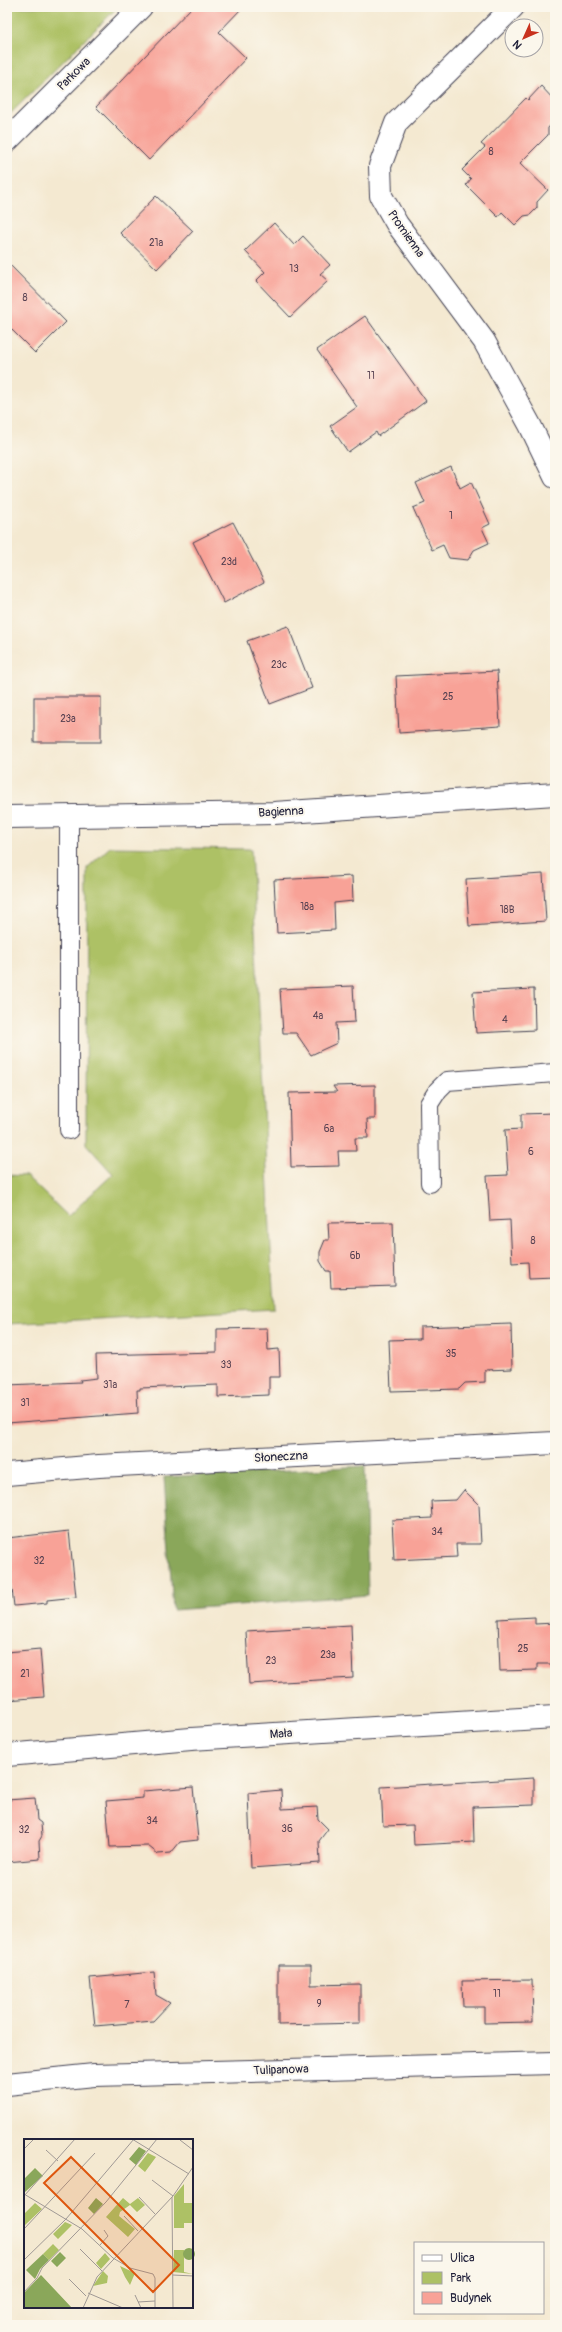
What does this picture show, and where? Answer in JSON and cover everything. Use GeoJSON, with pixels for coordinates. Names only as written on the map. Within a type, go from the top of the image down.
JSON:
{"type":"FeatureCollection","features":[{"type":"Feature","properties":{"kind":"street","name":"Parkowa"},"geometry":{"type":"LineString","coordinates":[[7,141],[141,7]]}},
{"type":"Feature","properties":{"kind":"street","name":"Promienna"},"geometry":{"type":"LineString","coordinates":[[513,7],[396,124],[380,166],[381,196],[397,224],[484,341],[530,425],[555,477]]}},
{"type":"Feature","properties":{"kind":"street","name":"Bagienna"},"geometry":{"type":"LineString","coordinates":[[7,817],[274,813],[555,794]]}},
{"type":"Feature","properties":{"kind":"street","name":"Słoneczna"},"geometry":{"type":"LineString","coordinates":[[7,1474],[99,1466],[555,1443]]}},
{"type":"Feature","properties":{"kind":"street","name":"Mała"},"geometry":{"type":"LineString","coordinates":[[7,1754],[191,1739],[555,1717]]}},
{"type":"Feature","properties":{"kind":"street","name":"Tulipanowa"},"geometry":{"type":"LineString","coordinates":[[7,2084],[94,2075],[555,2063]]}},
{"type":"Feature","properties":{"kind":"lane"},"geometry":{"type":"LineString","coordinates":[[69,816],[69,1130]]}},
{"type":"Feature","properties":{"kind":"lane"},"geometry":{"type":"LineString","coordinates":[[430,1183],[429,1104],[438,1090],[447,1081],[555,1073]]}},
{"type":"Feature","properties":{"kind":"green space"},"geometry":{"type":"Polygon","coordinates":[[[7,7],[118,7],[7,117],[7,7]]]}},
{"type":"Feature","properties":{"kind":"green space"},"geometry":{"type":"Polygon","coordinates":[[[110,847],[251,849],[274,1309],[7,1324],[7,1175],[26,1176],[68,1216],[113,1174],[86,1144],[87,868],[110,847]]]}},
{"type":"Feature","properties":{"kind":"green space"},"geometry":{"type":"Polygon","coordinates":[[[365,1466],[368,1595],[173,1610],[164,1477],[365,1466]]]}},
{"type":"Feature","properties":{"kind":"building"},"geometry":{"type":"Polygon","coordinates":[[[192,7],[243,7],[219,32],[246,58],[149,160],[96,107],[192,7]]]}},
{"type":"Feature","properties":{"kind":"building"},"geometry":{"type":"Polygon","coordinates":[[[541,86],[555,101],[555,120],[548,128],[548,135],[520,163],[548,190],[537,202],[537,208],[530,215],[524,216],[515,225],[502,212],[498,217],[466,185],[471,179],[462,170],[485,147],[481,144],[526,98],[528,100],[541,86]]]}},
{"type":"Feature","properties":{"kind":"building"},"geometry":{"type":"Polygon","coordinates":[[[156,196],[193,231],[157,269],[120,233],[156,196]]]}},
{"type":"Feature","properties":{"kind":"building"},"geometry":{"type":"Polygon","coordinates":[[[274,223],[294,245],[303,236],[330,265],[320,274],[328,281],[290,317],[256,281],[265,272],[245,251],[274,223]]]}},
{"type":"Feature","properties":{"kind":"building"},"geometry":{"type":"Polygon","coordinates":[[[7,262],[66,322],[35,353],[7,325],[7,262]]]}},
{"type":"Feature","properties":{"kind":"building"},"geometry":{"type":"Polygon","coordinates":[[[365,316],[426,401],[378,436],[376,432],[348,452],[330,426],[357,407],[317,350],[365,316]]]}},
{"type":"Feature","properties":{"kind":"building"},"geometry":{"type":"Polygon","coordinates":[[[451,467],[460,488],[471,482],[490,524],[482,528],[489,543],[474,550],[468,560],[449,558],[443,545],[432,550],[413,508],[425,503],[416,483],[451,467]]]}},
{"type":"Feature","properties":{"kind":"building"},"geometry":{"type":"Polygon","coordinates":[[[233,522],[264,582],[224,603],[193,542],[233,522]]]}},
{"type":"Feature","properties":{"kind":"building"},"geometry":{"type":"Polygon","coordinates":[[[288,626],[312,688],[270,704],[247,641],[288,626]]]}},
{"type":"Feature","properties":{"kind":"building"},"geometry":{"type":"Polygon","coordinates":[[[497,671],[500,726],[399,733],[396,676],[497,671]]]}},
{"type":"Feature","properties":{"kind":"building"},"geometry":{"type":"Polygon","coordinates":[[[34,697],[101,697],[101,742],[34,742],[34,697]]]}},
{"type":"Feature","properties":{"kind":"building"},"geometry":{"type":"Polygon","coordinates":[[[543,874],[546,921],[469,926],[466,879],[543,874]]]}},
{"type":"Feature","properties":{"kind":"building"},"geometry":{"type":"Polygon","coordinates":[[[352,876],[353,901],[334,903],[335,930],[277,933],[274,880],[352,876]]]}},
{"type":"Feature","properties":{"kind":"building"},"geometry":{"type":"Polygon","coordinates":[[[353,986],[355,1022],[336,1023],[337,1043],[311,1055],[296,1033],[283,1033],[280,989],[353,986]]]}},
{"type":"Feature","properties":{"kind":"building"},"geometry":{"type":"Polygon","coordinates":[[[534,989],[535,1030],[476,1033],[473,992],[534,989]]]}},
{"type":"Feature","properties":{"kind":"building"},"geometry":{"type":"Polygon","coordinates":[[[375,1085],[375,1119],[367,1119],[368,1138],[355,1138],[356,1151],[338,1151],[339,1166],[291,1167],[289,1093],[337,1092],[333,1086],[375,1085]]]}},
{"type":"Feature","properties":{"kind":"building"},"geometry":{"type":"Polygon","coordinates":[[[555,1113],[555,1277],[529,1278],[528,1262],[512,1263],[510,1220],[490,1221],[487,1176],[508,1175],[505,1130],[521,1129],[521,1114],[555,1113]]]}},
{"type":"Feature","properties":{"kind":"building"},"geometry":{"type":"Polygon","coordinates":[[[393,1222],[395,1286],[331,1288],[330,1271],[326,1271],[320,1261],[320,1252],[325,1240],[329,1240],[328,1223],[393,1222]]]}},
{"type":"Feature","properties":{"kind":"building"},"geometry":{"type":"Polygon","coordinates":[[[511,1324],[512,1369],[485,1370],[485,1382],[465,1383],[459,1389],[391,1391],[389,1340],[420,1339],[420,1327],[511,1324]]]}},
{"type":"Feature","properties":{"kind":"building"},"geometry":{"type":"Polygon","coordinates":[[[267,1328],[268,1350],[279,1349],[280,1377],[269,1377],[269,1395],[218,1397],[218,1385],[140,1388],[140,1390],[137,1390],[138,1413],[7,1423],[7,1385],[81,1382],[80,1380],[97,1378],[96,1355],[217,1352],[217,1329],[267,1328]]]}},
{"type":"Feature","properties":{"kind":"building"},"geometry":{"type":"Polygon","coordinates":[[[464,1490],[479,1505],[481,1544],[456,1544],[457,1557],[394,1560],[392,1520],[432,1518],[431,1501],[456,1500],[464,1490]]]}},
{"type":"Feature","properties":{"kind":"building"},"geometry":{"type":"Polygon","coordinates":[[[69,1531],[76,1597],[47,1600],[47,1603],[14,1606],[11,1581],[7,1581],[7,1538],[69,1531]]]}},
{"type":"Feature","properties":{"kind":"building"},"geometry":{"type":"Polygon","coordinates":[[[535,1617],[535,1624],[555,1623],[555,1664],[537,1664],[537,1670],[500,1671],[498,1619],[535,1617]]]}},
{"type":"Feature","properties":{"kind":"building"},"geometry":{"type":"Polygon","coordinates":[[[351,1625],[353,1678],[249,1684],[246,1631],[351,1625]]]}},
{"type":"Feature","properties":{"kind":"building"},"geometry":{"type":"Polygon","coordinates":[[[40,1649],[44,1697],[7,1700],[7,1652],[40,1649]]]}},
{"type":"Feature","properties":{"kind":"building"},"geometry":{"type":"Polygon","coordinates":[[[534,1778],[534,1805],[473,1807],[474,1842],[414,1845],[413,1825],[383,1826],[381,1787],[534,1778]]]}},
{"type":"Feature","properties":{"kind":"building"},"geometry":{"type":"Polygon","coordinates":[[[193,1787],[198,1840],[180,1842],[171,1853],[158,1854],[148,1846],[110,1847],[106,1801],[143,1798],[143,1791],[193,1787]]]}},
{"type":"Feature","properties":{"kind":"building"},"geometry":{"type":"Polygon","coordinates":[[[281,1790],[282,1809],[317,1807],[318,1819],[328,1829],[319,1841],[320,1863],[251,1868],[248,1793],[281,1790]]]}},
{"type":"Feature","properties":{"kind":"building"},"geometry":{"type":"Polygon","coordinates":[[[35,1798],[37,1820],[41,1823],[42,1836],[39,1841],[40,1859],[7,1862],[7,1800],[35,1798]]]}},
{"type":"Feature","properties":{"kind":"building"},"geometry":{"type":"Polygon","coordinates":[[[278,1965],[311,1965],[311,1985],[360,1984],[360,2023],[278,2025],[278,1965]]]}},
{"type":"Feature","properties":{"kind":"building"},"geometry":{"type":"Polygon","coordinates":[[[154,1972],[156,1995],[170,2003],[153,2021],[95,2026],[90,1978],[154,1972]]]}},
{"type":"Feature","properties":{"kind":"building"},"geometry":{"type":"Polygon","coordinates":[[[532,1980],[533,2022],[484,2023],[484,2007],[463,2007],[462,1981],[532,1980]]]}}]}
